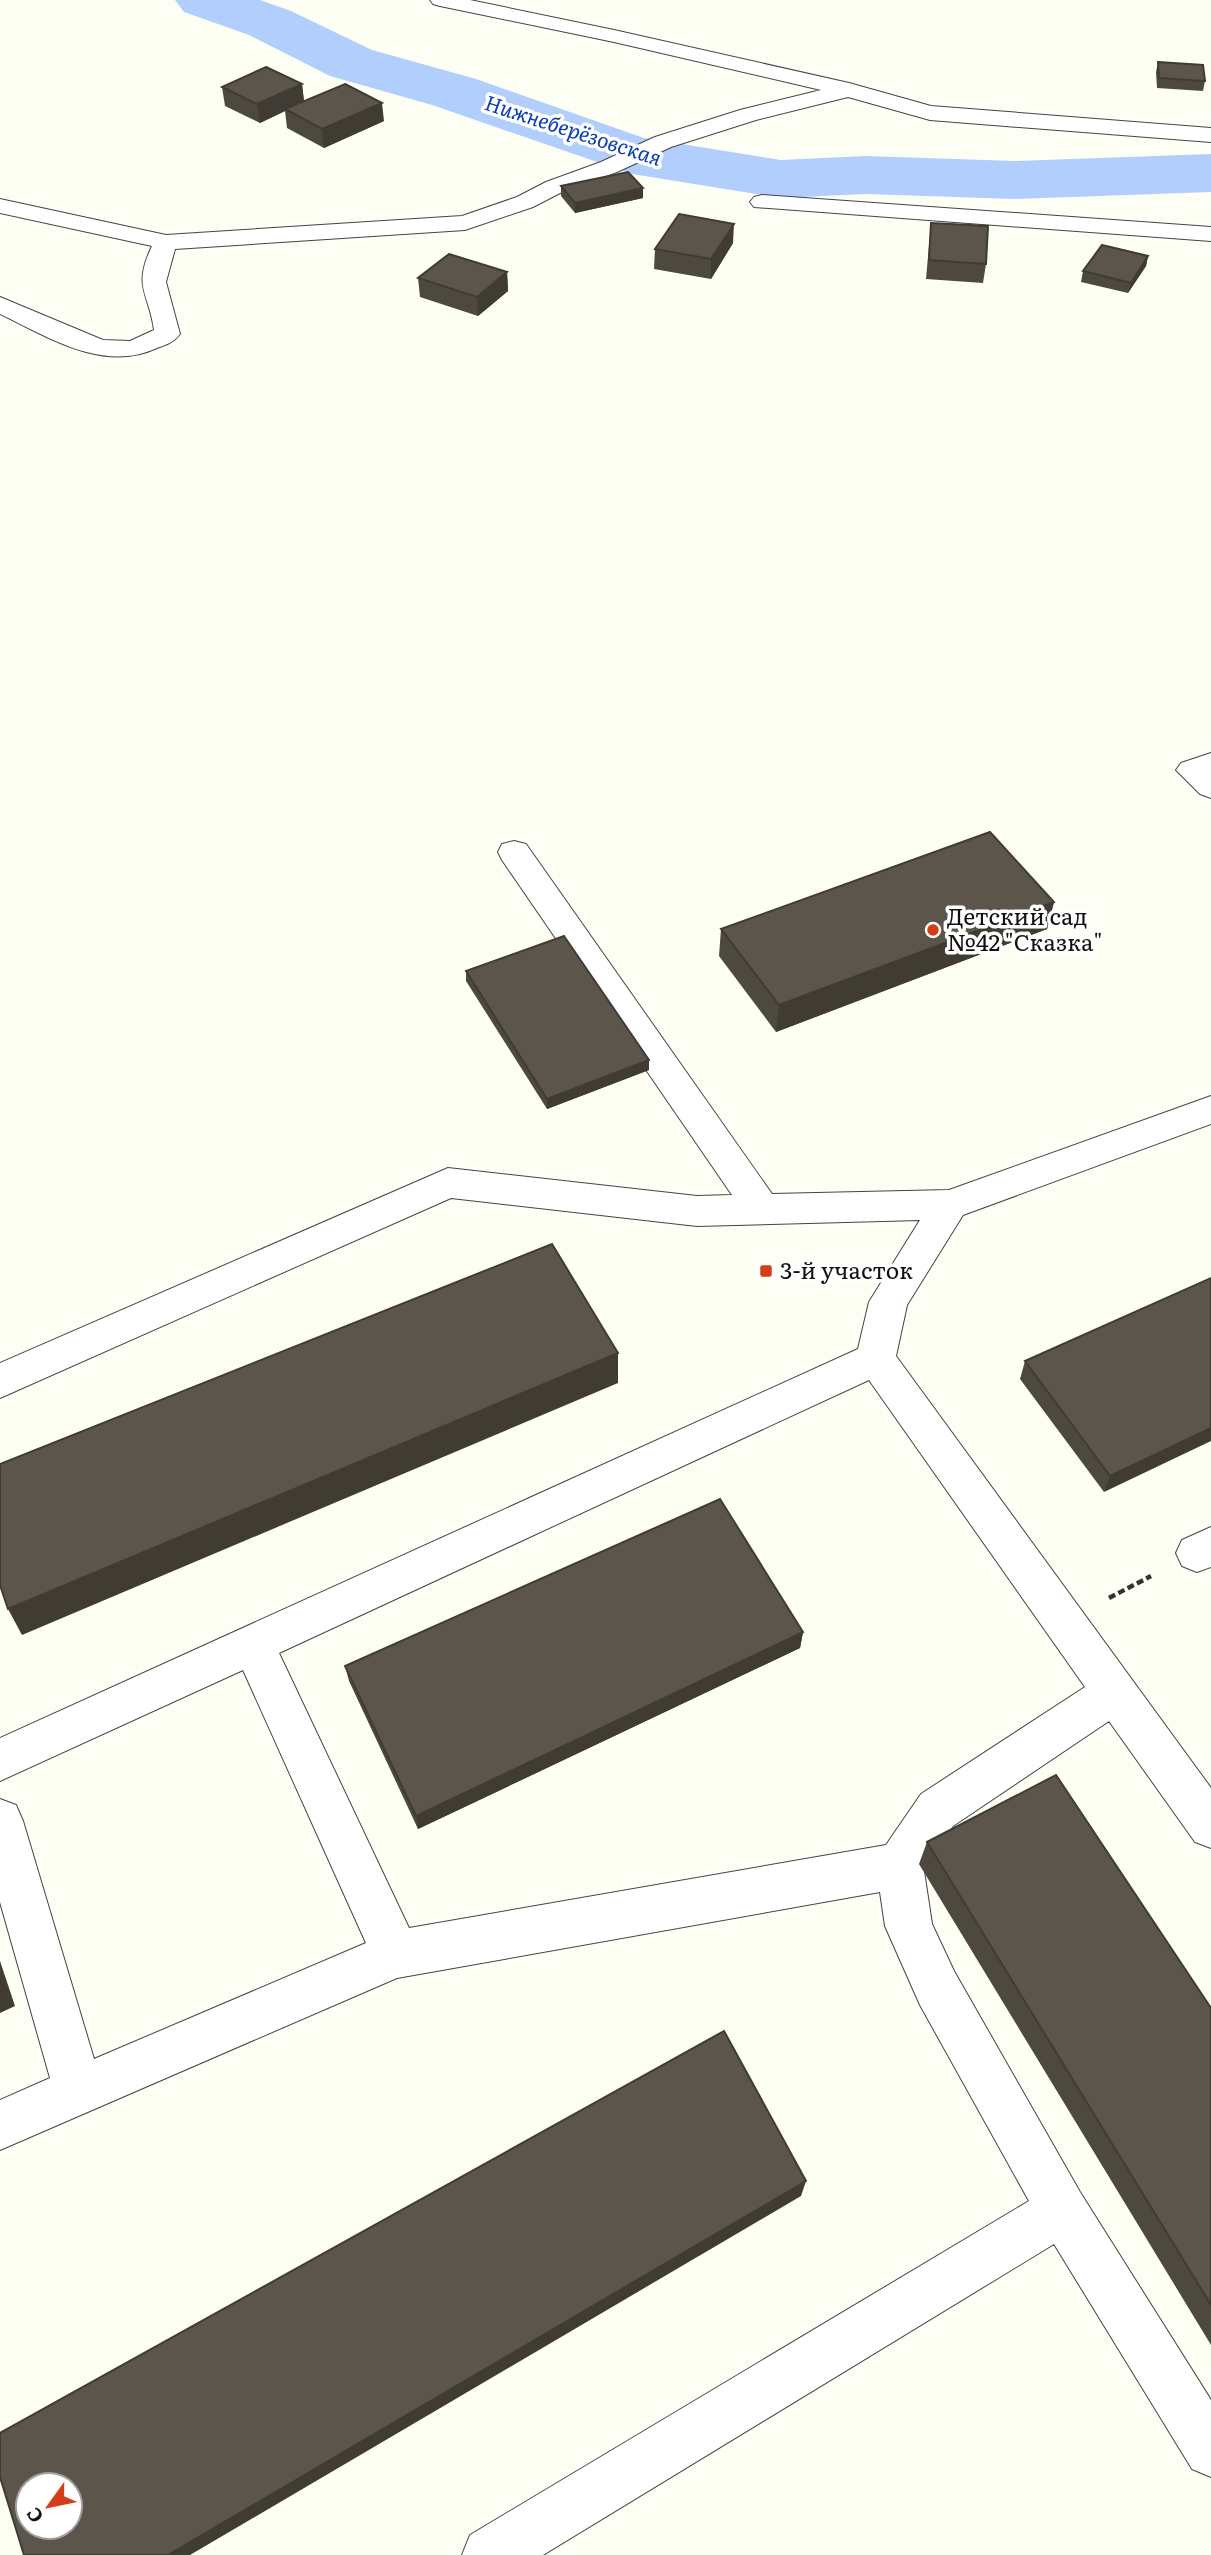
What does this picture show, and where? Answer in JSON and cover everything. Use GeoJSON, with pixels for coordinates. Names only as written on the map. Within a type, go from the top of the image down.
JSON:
{"type":"FeatureCollection","features":[{"type":"Feature","properties":{"kind":"street"},"geometry":{"type":"LineString","coordinates":[[440,0],[614,36],[849,90],[930,113],[1211,135]]}},
{"type":"Feature","properties":{"kind":"street"},"geometry":{"type":"LineString","coordinates":[[0,206],[166,242],[465,223],[525,202],[554,187],[609,167],[663,142],[748,115],[849,90]]}},
{"type":"Feature","properties":{"kind":"street"},"geometry":{"type":"LineString","coordinates":[[762,202],[1211,234]]}},
{"type":"Feature","properties":{"kind":"street"},"geometry":{"type":"LineString","coordinates":[[0,304],[92,345],[114,350],[132,349],[150,343],[167,334],[167,322],[154,294],[154,274],[166,242]]}},
{"type":"Feature","properties":{"kind":"street"},"geometry":{"type":"LineString","coordinates":[[1211,763],[1192,770],[1211,788]]}},
{"type":"Feature","properties":{"kind":"street"},"geometry":{"type":"LineString","coordinates":[[514,852],[762,1210]]}},
{"type":"Feature","properties":{"kind":"street"},"geometry":{"type":"LineString","coordinates":[[0,1381],[448,1183],[697,1211],[950,1205],[1211,1110]]}},
{"type":"Feature","properties":{"kind":"street"},"geometry":{"type":"LineString","coordinates":[[950,1205],[888,1302],[876,1359],[1211,1826]]}},
{"type":"Feature","properties":{"kind":"street"},"geometry":{"type":"LineString","coordinates":[[0,1760],[876,1359]]}},
{"type":"Feature","properties":{"kind":"street"},"geometry":{"type":"LineString","coordinates":[[253,1644],[396,1954]]}},
{"type":"Feature","properties":{"kind":"street"},"geometry":{"type":"LineString","coordinates":[[1116,1691],[937,1810],[900,1866],[909,1926],[937,1988],[1062,2210],[1211,2450]]}},
{"type":"Feature","properties":{"kind":"street"},"geometry":{"type":"LineString","coordinates":[[0,1821],[79,2091]]}},
{"type":"Feature","properties":{"kind":"street"},"geometry":{"type":"LineString","coordinates":[[0,2125],[396,1954],[900,1866]]}},
{"type":"Feature","properties":{"kind":"street"},"geometry":{"type":"LineString","coordinates":[[490,2555],[1062,2210]]}},
{"type":"Feature","properties":{"kind":"path"},"geometry":{"type":"LineString","coordinates":[[1065,1620],[1204,1550]]}},
{"type":"Feature","properties":{"kind":"building"},"geometry":{"type":"Polygon","coordinates":[[[1158,62],[1203,65],[1205,81],[1159,78],[1158,62]]]}},
{"type":"Feature","properties":{"kind":"building"},"geometry":{"type":"Polygon","coordinates":[[[266,67],[302,84],[257,104],[222,87],[266,67]]]}},
{"type":"Feature","properties":{"kind":"building"},"geometry":{"type":"Polygon","coordinates":[[[345,84],[382,103],[322,129],[285,109],[345,84]]]}},
{"type":"Feature","properties":{"kind":"building"},"geometry":{"type":"Polygon","coordinates":[[[628,172],[643,188],[575,203],[561,186],[628,172]]]}},
{"type":"Feature","properties":{"kind":"building"},"geometry":{"type":"Polygon","coordinates":[[[679,214],[734,224],[711,259],[655,249],[679,214]]]}},
{"type":"Feature","properties":{"kind":"building"},"geometry":{"type":"Polygon","coordinates":[[[931,223],[988,226],[986,264],[929,260],[931,223]]]}},
{"type":"Feature","properties":{"kind":"building"},"geometry":{"type":"Polygon","coordinates":[[[1102,245],[1148,256],[1131,283],[1083,271],[1102,245]]]}},
{"type":"Feature","properties":{"kind":"building"},"geometry":{"type":"Polygon","coordinates":[[[449,254],[507,272],[477,297],[418,278],[449,254]]]}},
{"type":"Feature","properties":{"kind":"building"},"geometry":{"type":"Polygon","coordinates":[[[990,832],[1054,902],[779,1005],[721,929],[990,832]]]}},
{"type":"Feature","properties":{"kind":"building"},"geometry":{"type":"Polygon","coordinates":[[[564,936],[649,1060],[547,1099],[466,971],[564,936]]]}},
{"type":"Feature","properties":{"kind":"building"},"geometry":{"type":"Polygon","coordinates":[[[552,1244],[618,1353],[8,1609],[0,1585],[0,1464],[552,1244]]]}},
{"type":"Feature","properties":{"kind":"building"},"geometry":{"type":"Polygon","coordinates":[[[1211,1278],[1211,1428],[1110,1476],[1025,1361],[1211,1278]]]}},
{"type":"Feature","properties":{"kind":"building"},"geometry":{"type":"Polygon","coordinates":[[[720,1499],[803,1632],[416,1816],[345,1666],[720,1499]]]}},
{"type":"Feature","properties":{"kind":"building"},"geometry":{"type":"Polygon","coordinates":[[[1056,1775],[1211,2008],[1211,2305],[927,1842],[1056,1775]]]}},
{"type":"Feature","properties":{"kind":"building"},"geometry":{"type":"Polygon","coordinates":[[[724,2031],[806,2181],[168,2555],[24,2555],[20,2541],[84,2541],[84,2471],[14,2471],[14,2522],[0,2477],[0,2433],[724,2031]]]}},
{"type":"Feature","properties":{"kind":"waterway","name":"Нижнеберёзовская"},"geometry":{"type":"LineString","coordinates":[[204,0],[270,23],[351,63],[454,92],[632,155],[781,179],[865,175],[1015,180],[1211,173]]}},
{"type":"Feature","properties":{"kind":"place","name":"Детский сад №42 \"Сказка\""},"geometry":{"type":"Point","coordinates":[933,930]}},
{"type":"Feature","properties":{"kind":"place","name":"3-й участок"},"geometry":{"type":"Point","coordinates":[766,1271]}}]}
